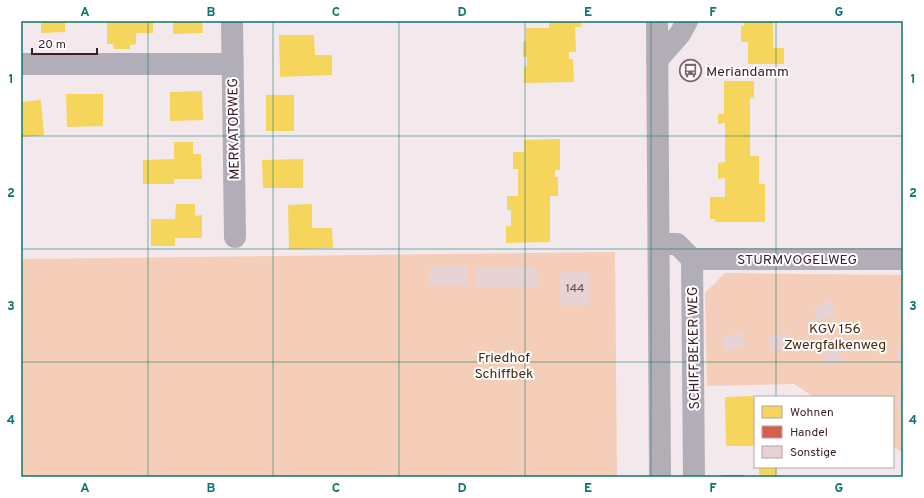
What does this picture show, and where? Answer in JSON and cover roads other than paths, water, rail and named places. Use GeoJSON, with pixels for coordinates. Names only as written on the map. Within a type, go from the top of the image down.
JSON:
{"type":"FeatureCollection","features":[{"type":"Feature","properties":{"kind":"main road"},"geometry":{"type":"LineString","coordinates":[[657,21],[660,477]]}},
{"type":"Feature","properties":{"kind":"street","name":"MERKATORWEG"},"geometry":{"type":"LineString","coordinates":[[232,21],[235,237]]}},
{"type":"Feature","properties":{"kind":"street"},"geometry":{"type":"LineString","coordinates":[[657,60],[680,34],[687,21]]}},
{"type":"Feature","properties":{"kind":"street"},"geometry":{"type":"LineString","coordinates":[[21,64],[232,64]]}},
{"type":"Feature","properties":{"kind":"street"},"geometry":{"type":"LineString","coordinates":[[658,244],[677,244],[692,259]]}},
{"type":"Feature","properties":{"kind":"street","name":"STURMVOGELWEG"},"geometry":{"type":"LineString","coordinates":[[692,259],[903,259]]}},
{"type":"Feature","properties":{"kind":"street","name":"SCHIFFBEKER WEG"},"geometry":{"type":"LineString","coordinates":[[692,259],[694,477]]}},
{"type":"Feature","properties":{"kind":"place","name":"Meriandamm"},"geometry":{"type":"Point","coordinates":[691,71]}},
{"type":"Feature","properties":{"kind":"park label","name":"KGV 156 Zwergfalkenweg"},"geometry":{"type":"Point","coordinates":[835,336]}},
{"type":"Feature","properties":{"kind":"park label","name":"Friedhof Schiffbek"},"geometry":{"type":"Point","coordinates":[504,366]}}]}
